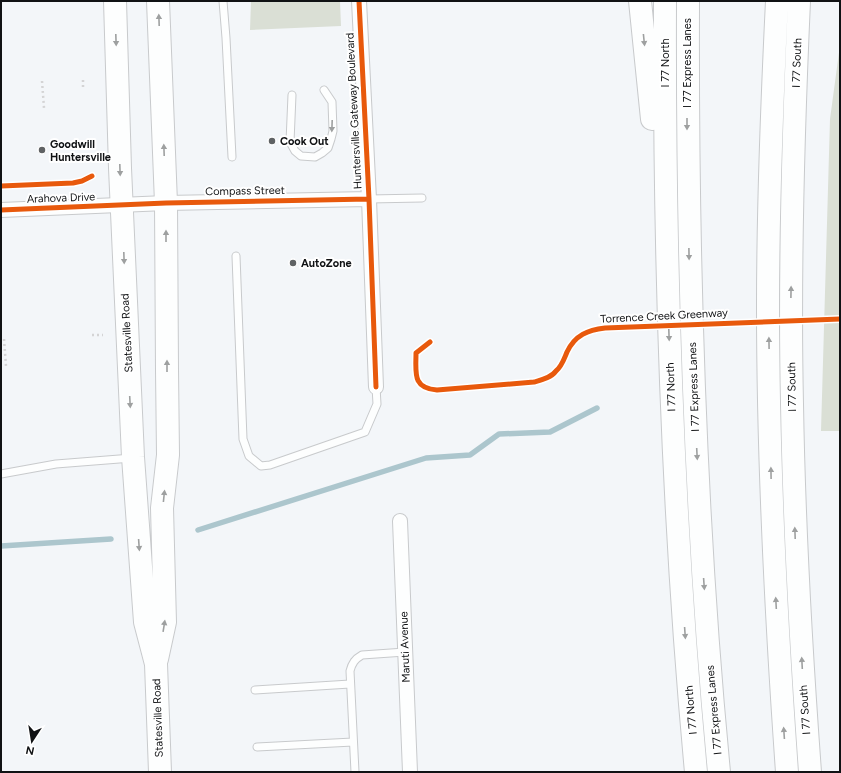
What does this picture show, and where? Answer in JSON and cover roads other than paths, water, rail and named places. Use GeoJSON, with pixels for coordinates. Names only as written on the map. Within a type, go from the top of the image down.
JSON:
{"type":"FeatureCollection","features":[{"type":"Feature","properties":{"kind":"main road","name":"Statesville Road"},"geometry":{"type":"LineString","coordinates":[[115,1],[133,457],[145,622],[156,664],[160,772]]}},
{"type":"Feature","properties":{"kind":"main road","name":"Statesville Road"},"geometry":{"type":"LineString","coordinates":[[156,664],[165,622],[162,508],[168,455],[166,203],[158,1]]}},
{"type":"Feature","properties":{"kind":"main road"},"geometry":{"type":"LineString","coordinates":[[640,1],[667,254]]}},
{"type":"Feature","properties":{"kind":"main road","name":"I 77 North"},"geometry":{"type":"LineString","coordinates":[[665,1],[664,125],[671,382],[685,639],[696,772]]}},
{"type":"Feature","properties":{"kind":"main road","name":"I 77 Express Lanes"},"geometry":{"type":"LineString","coordinates":[[688,1],[687,125],[693,381],[699,509],[719,772]]}},
{"type":"Feature","properties":{"kind":"main road"},"geometry":{"type":"LineString","coordinates":[[776,1],[770,177],[768,306],[769,404],[771,499],[787,772]]}},
{"type":"Feature","properties":{"kind":"main road","name":"I 77 South"},"geometry":{"type":"LineString","coordinates":[[799,1],[793,178],[791,306],[792,403],[794,499],[800,627],[810,772]]}},
{"type":"Feature","properties":{"kind":"main road"},"geometry":{"type":"LineString","coordinates":[[793,178],[813,1]]}},
{"type":"Feature","properties":{"kind":"street","name":"Huntersville Gateway Boulevard"},"geometry":{"type":"LineString","coordinates":[[359,1],[376,387]]}},
{"type":"Feature","properties":{"kind":"street","name":"Compass Street"},"geometry":{"type":"LineString","coordinates":[[122,205],[368,199]]}},
{"type":"Feature","properties":{"kind":"street","name":"Arahova Drive"},"geometry":{"type":"LineString","coordinates":[[1,210],[122,205]]}},
{"type":"Feature","properties":{"kind":"street","name":"Maruti Avenue"},"geometry":{"type":"LineString","coordinates":[[400,521],[410,772]]}},
{"type":"Feature","properties":{"kind":"lane"},"geometry":{"type":"LineString","coordinates":[[223,1],[232,157]]}},
{"type":"Feature","properties":{"kind":"lane"},"geometry":{"type":"LineString","coordinates":[[292,95],[290,142],[295,151],[301,156],[315,157],[328,148],[333,131],[332,102],[324,90]]}},
{"type":"Feature","properties":{"kind":"lane"},"geometry":{"type":"LineString","coordinates":[[368,199],[422,198]]}},
{"type":"Feature","properties":{"kind":"lane"},"geometry":{"type":"LineString","coordinates":[[236,256],[243,440],[248,456],[261,466],[270,465],[365,432],[377,404],[376,387]]}},
{"type":"Feature","properties":{"kind":"lane"},"geometry":{"type":"LineString","coordinates":[[1,474],[56,464],[133,457]]}},
{"type":"Feature","properties":{"kind":"lane"},"geometry":{"type":"LineString","coordinates":[[355,772],[350,684],[350,671],[352,663],[356,658],[362,655],[405,652]]}},
{"type":"Feature","properties":{"kind":"lane"},"geometry":{"type":"LineString","coordinates":[[255,690],[350,684]]}},
{"type":"Feature","properties":{"kind":"lane"},"geometry":{"type":"LineString","coordinates":[[257,747],[354,742]]}},
{"type":"Feature","properties":{"kind":"waterway"},"geometry":{"type":"LineString","coordinates":[[198,530],[426,458],[470,455],[499,434],[550,432],[597,408]]}},
{"type":"Feature","properties":{"kind":"waterway"},"geometry":{"type":"LineString","coordinates":[[1,546],[111,539]]}},
{"type":"Feature","properties":{"kind":"place","name":"Cook Out"},"geometry":{"type":"Point","coordinates":[272,141]}},
{"type":"Feature","properties":{"kind":"place","name":"Goodwill Huntersville"},"geometry":{"type":"Point","coordinates":[42,150]}},
{"type":"Feature","properties":{"kind":"place","name":"AutoZone"},"geometry":{"type":"Point","coordinates":[293,263]}}]}
